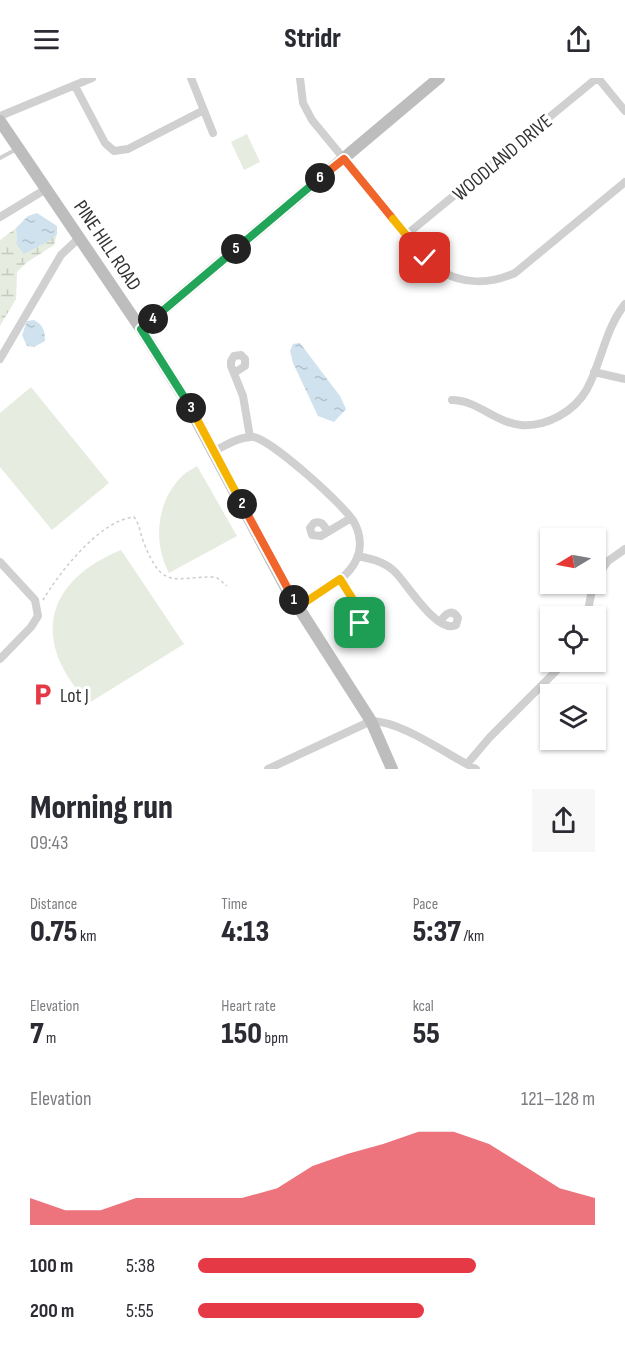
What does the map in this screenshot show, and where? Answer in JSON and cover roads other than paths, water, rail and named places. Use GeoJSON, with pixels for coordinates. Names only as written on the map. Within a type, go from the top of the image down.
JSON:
{"type":"FeatureCollection","features":[{"type":"Feature","properties":{"kind":"street"},"geometry":{"type":"LineString","coordinates":[[0,121],[92,78]]}},
{"type":"Feature","properties":{"kind":"street"},"geometry":{"type":"LineString","coordinates":[[191,78],[213,133]]}},
{"type":"Feature","properties":{"kind":"street"},"geometry":{"type":"LineString","coordinates":[[300,78],[302,97],[309,115],[406,236],[433,267],[447,276],[465,282],[484,283],[500,280],[515,273],[625,182]]}},
{"type":"Feature","properties":{"kind":"street"},"geometry":{"type":"LineString","coordinates":[[141,329],[440,78]]}},
{"type":"Feature","properties":{"kind":"street"},"geometry":{"type":"LineString","coordinates":[[597,78],[625,111]]}},
{"type":"Feature","properties":{"kind":"street","name":"WOODLAND DRIVE"},"geometry":{"type":"LineString","coordinates":[[406,236],[597,78]]}},
{"type":"Feature","properties":{"kind":"street"},"geometry":{"type":"LineString","coordinates":[[75,86],[105,143],[114,151],[128,149],[204,110]]}},
{"type":"Feature","properties":{"kind":"street","name":"PINE HILL ROAD"},"geometry":{"type":"LineString","coordinates":[[0,121],[141,329],[185,399],[298,607],[371,721],[392,769]]}},
{"type":"Feature","properties":{"kind":"street"},"geometry":{"type":"LineString","coordinates":[[0,217],[46,189]]}},
{"type":"Feature","properties":{"kind":"street"},"geometry":{"type":"LineString","coordinates":[[0,359],[61,255],[79,238]]}},
{"type":"Feature","properties":{"kind":"street"},"geometry":{"type":"LineString","coordinates":[[452,400],[468,403],[512,423],[534,424],[565,413],[587,390],[609,331],[625,304]]}},
{"type":"Feature","properties":{"kind":"street"},"geometry":{"type":"LineString","coordinates":[[594,372],[625,379]]}},
{"type":"Feature","properties":{"kind":"street"},"geometry":{"type":"LineString","coordinates":[[234,373],[243,396],[250,437]]}},
{"type":"Feature","properties":{"kind":"street"},"geometry":{"type":"LineString","coordinates":[[214,452],[250,437],[264,441],[340,505],[351,518],[359,536],[358,556],[350,570],[298,607]]}},
{"type":"Feature","properties":{"kind":"street"},"geometry":{"type":"LineString","coordinates":[[328,532],[351,518]]}},
{"type":"Feature","properties":{"kind":"street"},"geometry":{"type":"LineString","coordinates":[[606,564],[625,549]]}},
{"type":"Feature","properties":{"kind":"street"},"geometry":{"type":"LineString","coordinates":[[358,556],[375,560],[389,567],[415,598],[441,621]]}},
{"type":"Feature","properties":{"kind":"street"},"geometry":{"type":"LineString","coordinates":[[0,562],[30,593],[38,609],[38,615],[31,627],[0,658]]}},
{"type":"Feature","properties":{"kind":"street"},"geometry":{"type":"LineString","coordinates":[[340,579],[362,614]]}},
{"type":"Feature","properties":{"kind":"street"},"geometry":{"type":"LineString","coordinates":[[466,764],[555,672]]}},
{"type":"Feature","properties":{"kind":"street"},"geometry":{"type":"LineString","coordinates":[[268,769],[371,721],[386,722],[397,726],[476,769]]}},
{"type":"Feature","properties":{"kind":"lane"},"geometry":{"type":"LineString","coordinates":[[0,158],[19,148]]}},
{"type":"Feature","properties":{"kind":"water"},"geometry":{"type":"Polygon","coordinates":[[[37,213],[57,226],[57,234],[49,241],[24,254],[17,245],[16,228],[28,216],[37,213]]]}},
{"type":"Feature","properties":{"kind":"water"},"geometry":{"type":"Polygon","coordinates":[[[34,320],[43,328],[45,341],[34,347],[27,346],[22,335],[27,321],[34,320]]]}},
{"type":"Feature","properties":{"kind":"water"},"geometry":{"type":"Polygon","coordinates":[[[300,343],[340,396],[346,409],[334,422],[318,416],[293,363],[290,351],[293,344],[300,343]]]}},
{"type":"Feature","properties":{"kind":"place","name":"Lot J"},"geometry":{"type":"Point","coordinates":[42,695]}}]}
